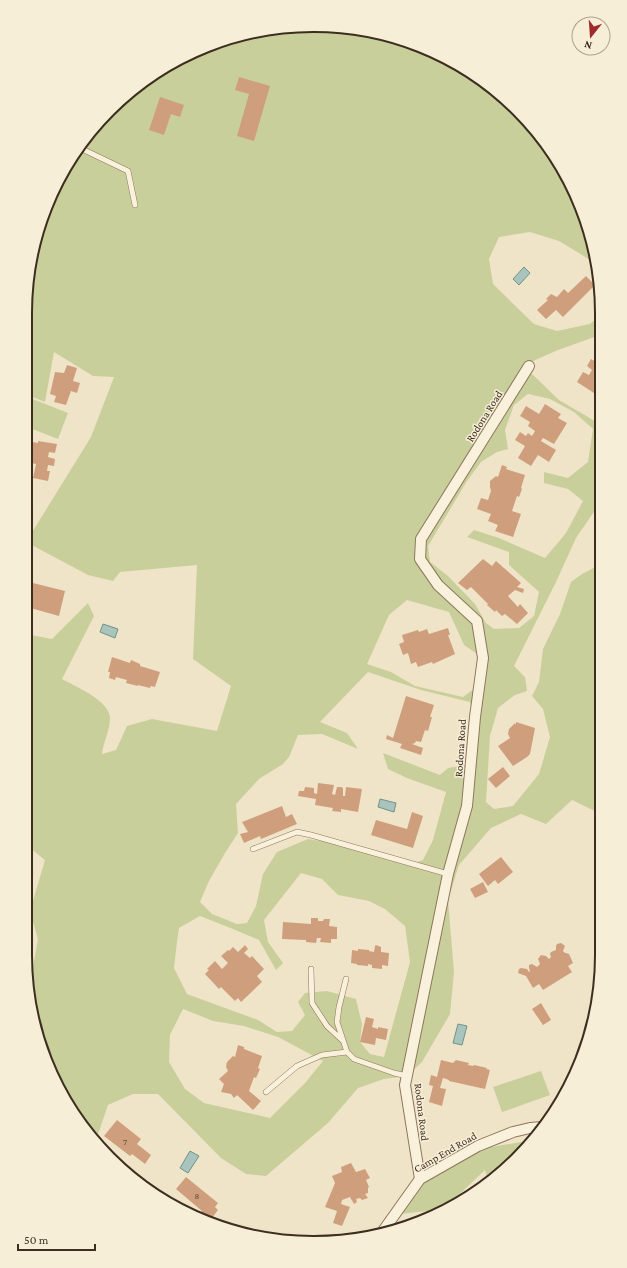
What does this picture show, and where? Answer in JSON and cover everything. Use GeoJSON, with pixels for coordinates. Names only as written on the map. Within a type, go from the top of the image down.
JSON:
{"type":"FeatureCollection","features":[{"type":"Feature","properties":{"kind":"street","name":"Rodona Road"},"geometry":{"type":"LineString","coordinates":[[420,1179],[405,1085],[448,874],[467,806],[476,702],[483,658],[477,621],[438,585],[420,559],[421,539],[529,366]]}},
{"type":"Feature","properties":{"kind":"street","name":"Camp End Road"},"geometry":{"type":"LineString","coordinates":[[387,1226],[420,1179],[478,1146],[513,1132],[536,1128]]}},
{"type":"Feature","properties":{"kind":"lane"},"geometry":{"type":"LineString","coordinates":[[84,150],[128,171],[135,205]]}},
{"type":"Feature","properties":{"kind":"lane"},"geometry":{"type":"LineString","coordinates":[[253,849],[296,832],[448,874]]}},
{"type":"Feature","properties":{"kind":"lane"},"geometry":{"type":"LineString","coordinates":[[312,970],[312,1003],[327,1026],[343,1041]]}},
{"type":"Feature","properties":{"kind":"lane"},"geometry":{"type":"LineString","coordinates":[[346,979],[339,1006],[337,1022],[346,1052],[354,1059],[407,1076]]}},
{"type":"Feature","properties":{"kind":"lane"},"geometry":{"type":"LineString","coordinates":[[266,1092],[297,1066],[322,1056],[346,1052]]}},
{"type":"Feature","properties":{"kind":"green space"},"geometry":{"type":"Polygon","coordinates":[[[314,32],[350,34],[368,37],[404,47],[438,61],[470,79],[513,114],[548,157],[566,189],[580,223],[590,261],[559,241],[530,232],[499,237],[489,259],[493,284],[534,324],[557,331],[590,324],[595,320],[595,337],[558,350],[531,362],[531,373],[559,400],[595,421],[595,510],[576,538],[514,666],[525,677],[527,691],[515,695],[498,708],[490,736],[486,802],[494,809],[513,806],[539,774],[550,737],[543,709],[532,696],[539,682],[543,649],[560,614],[571,582],[595,567],[595,811],[572,800],[546,824],[521,814],[491,828],[459,865],[448,900],[454,972],[450,1014],[422,1062],[407,1076],[384,1079],[358,1088],[328,1123],[266,1176],[246,1174],[221,1158],[158,1094],[133,1094],[108,1105],[98,1135],[79,1111],[61,1079],[47,1045],[37,1009],[33,968],[38,939],[32,918],[32,904],[45,860],[32,850],[32,635],[52,639],[88,603],[94,616],[62,679],[98,700],[108,712],[110,723],[102,754],[116,750],[127,726],[152,719],[217,731],[231,686],[193,659],[197,565],[120,572],[113,581],[88,575],[32,545],[32,532],[91,437],[114,377],[93,376],[54,352],[45,402],[32,397],[32,314],[34,277],[37,259],[47,223],[61,189],[79,157],[114,114],[157,79],[189,61],[223,47],[259,37],[277,34],[314,32]],[[528,394],[514,405],[505,430],[508,449],[497,452],[481,462],[467,481],[428,546],[430,562],[448,576],[475,604],[486,623],[494,629],[519,628],[534,616],[539,592],[509,565],[509,552],[467,537],[474,530],[499,538],[545,558],[566,533],[583,501],[568,489],[544,483],[544,472],[568,478],[588,462],[593,429],[574,412],[550,399],[528,394]],[[407,600],[389,615],[367,664],[391,672],[415,686],[463,697],[478,686],[483,658],[464,645],[449,612],[407,600]],[[368,672],[320,722],[347,733],[358,749],[322,734],[298,735],[289,757],[283,764],[259,779],[236,804],[238,833],[209,881],[200,902],[212,914],[237,924],[247,923],[256,906],[263,874],[277,852],[308,839],[335,843],[381,858],[410,865],[423,860],[433,840],[446,792],[407,778],[388,769],[383,753],[440,775],[448,768],[472,764],[475,717],[470,702],[421,690],[368,672]],[[301,873],[264,920],[268,942],[283,963],[276,970],[259,940],[200,916],[179,928],[174,968],[187,994],[258,1020],[277,1032],[292,1031],[305,1015],[298,1002],[305,993],[327,991],[356,999],[362,1024],[360,1042],[370,1054],[384,1057],[410,962],[405,926],[385,909],[369,901],[338,895],[322,879],[301,873]],[[183,1009],[170,1035],[169,1062],[185,1089],[204,1103],[270,1118],[305,1083],[323,1061],[278,1037],[244,1026],[213,1021],[183,1009]]]}},
{"type":"Feature","properties":{"kind":"green space"},"geometry":{"type":"Polygon","coordinates":[[[32,399],[68,413],[58,439],[32,429],[32,399]]]}},
{"type":"Feature","properties":{"kind":"green space"},"geometry":{"type":"Polygon","coordinates":[[[541,1071],[550,1095],[502,1112],[493,1087],[541,1071]]]}},
{"type":"Feature","properties":{"kind":"green space"},"geometry":{"type":"Polygon","coordinates":[[[524,1142],[513,1154],[487,1176],[485,1170],[457,1196],[430,1211],[400,1214],[415,1191],[445,1166],[485,1148],[524,1142]]]}},
{"type":"Feature","properties":{"kind":"water"},"geometry":{"type":"Polygon","coordinates":[[[524,267],[530,273],[519,285],[513,279],[524,267]]]}},
{"type":"Feature","properties":{"kind":"water"},"geometry":{"type":"Polygon","coordinates":[[[103,624],[118,629],[115,638],[100,632],[103,624]]]}},
{"type":"Feature","properties":{"kind":"water"},"geometry":{"type":"Polygon","coordinates":[[[380,799],[396,803],[394,812],[378,807],[380,799]]]}},
{"type":"Feature","properties":{"kind":"water"},"geometry":{"type":"Polygon","coordinates":[[[458,1024],[467,1026],[462,1045],[453,1043],[458,1024]]]}},
{"type":"Feature","properties":{"kind":"water"},"geometry":{"type":"Polygon","coordinates":[[[190,1151],[199,1156],[188,1173],[180,1168],[190,1151]]]}},
{"type":"Feature","properties":{"kind":"building"},"geometry":{"type":"Polygon","coordinates":[[[239,77],[270,86],[254,141],[237,136],[249,94],[235,90],[239,77]]]}},
{"type":"Feature","properties":{"kind":"building"},"geometry":{"type":"Polygon","coordinates":[[[160,97],[184,105],[180,117],[171,114],[164,135],[149,130],[160,97]]]}},
{"type":"Feature","properties":{"kind":"building"},"geometry":{"type":"Polygon","coordinates":[[[586,276],[593,283],[594,286],[563,317],[556,310],[546,319],[537,310],[548,300],[546,299],[551,294],[557,297],[564,289],[568,293],[586,276]]]}},
{"type":"Feature","properties":{"kind":"building"},"geometry":{"type":"Polygon","coordinates":[[[591,359],[595,361],[595,394],[577,382],[583,372],[589,375],[592,370],[587,366],[591,359]]]}},
{"type":"Feature","properties":{"kind":"building"},"geometry":{"type":"Polygon","coordinates":[[[67,365],[77,368],[73,381],[80,383],[77,393],[71,391],[66,405],[54,402],[56,396],[50,394],[55,372],[64,373],[67,365]]]}},
{"type":"Feature","properties":{"kind":"building"},"geometry":{"type":"Polygon","coordinates":[[[545,404],[561,414],[558,418],[567,423],[554,444],[543,438],[541,441],[556,450],[549,462],[538,455],[531,466],[518,458],[525,446],[515,440],[520,432],[526,436],[528,433],[532,436],[535,431],[528,426],[530,422],[520,416],[526,406],[539,414],[545,404]]]}},
{"type":"Feature","properties":{"kind":"building"},"geometry":{"type":"Polygon","coordinates":[[[38,441],[57,444],[55,453],[49,452],[48,457],[55,459],[54,466],[48,465],[47,471],[50,471],[48,481],[33,478],[36,464],[32,463],[32,442],[38,443],[38,441]]]}},
{"type":"Feature","properties":{"kind":"building"},"geometry":{"type":"Polygon","coordinates":[[[502,465],[507,467],[506,469],[525,475],[522,489],[519,497],[517,496],[512,511],[521,514],[513,537],[495,531],[498,525],[488,521],[491,514],[477,509],[481,498],[488,500],[491,491],[490,481],[496,476],[498,477],[502,465]]]}},
{"type":"Feature","properties":{"kind":"building"},"geometry":{"type":"Polygon","coordinates":[[[483,559],[492,566],[496,561],[521,583],[517,587],[524,589],[523,593],[515,590],[508,596],[518,607],[520,604],[528,613],[517,624],[505,614],[502,616],[496,610],[495,612],[471,587],[467,590],[458,583],[483,559]]]}},
{"type":"Feature","properties":{"kind":"building"},"geometry":{"type":"Polygon","coordinates":[[[33,583],[65,591],[59,616],[32,608],[33,583]]]}},
{"type":"Feature","properties":{"kind":"building"},"geometry":{"type":"Polygon","coordinates":[[[448,628],[450,635],[448,635],[455,654],[433,664],[432,662],[418,667],[416,662],[411,664],[408,653],[403,655],[399,644],[404,642],[402,635],[427,629],[429,634],[448,628]]]}},
{"type":"Feature","properties":{"kind":"building"},"geometry":{"type":"Polygon","coordinates":[[[112,657],[130,663],[131,660],[140,664],[140,666],[160,672],[155,687],[151,686],[150,688],[126,683],[127,680],[116,677],[115,680],[109,678],[110,672],[108,672],[112,657]]]}},
{"type":"Feature","properties":{"kind":"building"},"geometry":{"type":"Polygon","coordinates":[[[406,696],[434,705],[428,731],[425,730],[421,742],[416,741],[412,744],[423,748],[421,755],[400,748],[402,744],[386,739],[387,735],[393,738],[406,696]]]}},
{"type":"Feature","properties":{"kind":"building"},"geometry":{"type":"Polygon","coordinates":[[[516,722],[535,728],[530,754],[513,766],[498,746],[510,738],[508,734],[509,729],[515,723],[516,725],[516,722]]]}},
{"type":"Feature","properties":{"kind":"building"},"geometry":{"type":"Polygon","coordinates":[[[503,767],[510,776],[496,788],[488,779],[503,767]]]}},
{"type":"Feature","properties":{"kind":"building"},"geometry":{"type":"Polygon","coordinates":[[[318,783],[334,785],[332,794],[335,795],[337,787],[343,788],[343,796],[345,796],[346,787],[362,789],[358,812],[341,809],[341,812],[332,811],[333,808],[315,805],[316,799],[298,796],[299,791],[304,791],[305,787],[314,788],[314,793],[317,794],[318,783]]]}},
{"type":"Feature","properties":{"kind":"building"},"geometry":{"type":"Polygon","coordinates":[[[282,806],[286,817],[292,814],[297,824],[261,839],[260,836],[244,843],[240,834],[248,832],[242,822],[282,806]]]}},
{"type":"Feature","properties":{"kind":"building"},"geometry":{"type":"Polygon","coordinates":[[[412,812],[423,816],[413,848],[371,835],[376,820],[407,829],[412,812]]]}},
{"type":"Feature","properties":{"kind":"building"},"geometry":{"type":"Polygon","coordinates":[[[501,857],[513,872],[498,884],[495,880],[488,886],[479,874],[501,857]]]}},
{"type":"Feature","properties":{"kind":"building"},"geometry":{"type":"Polygon","coordinates":[[[483,882],[488,892],[475,898],[470,889],[483,882]]]}},
{"type":"Feature","properties":{"kind":"building"},"geometry":{"type":"Polygon","coordinates":[[[311,918],[318,918],[318,921],[330,919],[329,926],[337,927],[337,939],[331,939],[331,943],[320,942],[321,938],[317,938],[316,943],[306,942],[306,940],[282,939],[283,922],[311,924],[311,918]]]}},
{"type":"Feature","properties":{"kind":"building"},"geometry":{"type":"Polygon","coordinates":[[[561,943],[565,946],[563,951],[569,954],[573,963],[568,966],[572,972],[543,990],[539,984],[533,988],[526,976],[518,973],[519,969],[527,969],[529,972],[529,965],[532,964],[537,967],[540,964],[538,959],[541,955],[546,956],[549,959],[551,957],[551,952],[556,950],[557,944],[561,943]]]}},
{"type":"Feature","properties":{"kind":"building"},"geometry":{"type":"Polygon","coordinates":[[[245,945],[248,949],[244,953],[250,958],[252,956],[264,969],[257,976],[262,982],[241,1002],[238,998],[235,1001],[221,987],[219,989],[205,974],[209,970],[207,969],[215,961],[222,969],[228,963],[221,956],[228,950],[229,951],[233,947],[238,952],[245,945]]]}},
{"type":"Feature","properties":{"kind":"building"},"geometry":{"type":"Polygon","coordinates":[[[376,945],[381,947],[381,952],[389,953],[388,966],[382,965],[382,969],[372,968],[372,965],[368,964],[368,966],[351,963],[352,950],[369,950],[374,952],[376,945]]]}},
{"type":"Feature","properties":{"kind":"building"},"geometry":{"type":"Polygon","coordinates":[[[541,1003],[551,1020],[543,1025],[532,1009],[541,1003]]]}},
{"type":"Feature","properties":{"kind":"building"},"geometry":{"type":"Polygon","coordinates":[[[366,1017],[374,1019],[372,1027],[378,1029],[378,1027],[388,1029],[386,1040],[376,1038],[375,1045],[360,1042],[366,1017]]]}},
{"type":"Feature","properties":{"kind":"building"},"geometry":{"type":"Polygon","coordinates":[[[238,1045],[262,1056],[258,1068],[260,1069],[256,1078],[254,1077],[249,1091],[261,1101],[253,1110],[237,1095],[234,1098],[231,1094],[221,1092],[224,1084],[219,1079],[228,1071],[226,1067],[227,1062],[233,1056],[235,1057],[238,1045]]]}},
{"type":"Feature","properties":{"kind":"building"},"geometry":{"type":"Polygon","coordinates":[[[441,1060],[453,1063],[456,1060],[469,1063],[468,1065],[487,1068],[486,1069],[490,1070],[485,1089],[449,1081],[443,1078],[440,1088],[446,1089],[442,1106],[429,1102],[433,1086],[429,1085],[431,1075],[437,1077],[441,1060]]]}},
{"type":"Feature","properties":{"kind":"building"},"geometry":{"type":"Polygon","coordinates":[[[117,1120],[141,1139],[137,1144],[151,1155],[145,1164],[132,1154],[130,1156],[104,1136],[117,1120]]]}},
{"type":"Feature","properties":{"kind":"building"},"geometry":{"type":"Polygon","coordinates":[[[351,1163],[356,1172],[365,1169],[370,1178],[366,1180],[369,1187],[368,1193],[365,1194],[368,1198],[362,1200],[360,1198],[356,1199],[357,1202],[354,1204],[350,1197],[342,1200],[341,1204],[350,1207],[342,1226],[333,1223],[337,1211],[325,1207],[335,1183],[332,1176],[342,1172],[341,1167],[351,1163]]]}},
{"type":"Feature","properties":{"kind":"building"},"geometry":{"type":"Polygon","coordinates":[[[186,1177],[218,1203],[215,1207],[218,1210],[212,1217],[201,1212],[202,1211],[176,1189],[186,1177]]]}}]}
